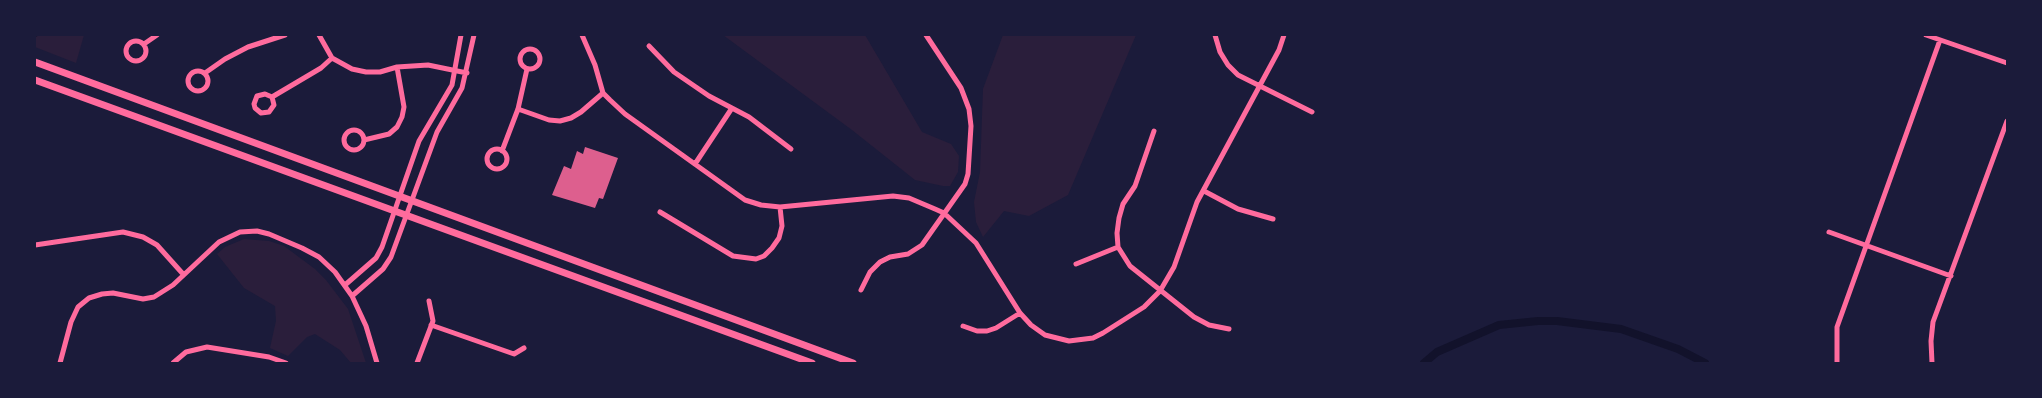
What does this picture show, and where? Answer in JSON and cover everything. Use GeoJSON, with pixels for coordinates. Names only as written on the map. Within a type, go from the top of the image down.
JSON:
{"type":"FeatureCollection","features":[{"type":"Feature","properties":{"kind":"main road"},"geometry":{"type":"LineString","coordinates":[[35,62],[853,363]]}},
{"type":"Feature","properties":{"kind":"main road"},"geometry":{"type":"LineString","coordinates":[[35,80],[812,363]]}},
{"type":"Feature","properties":{"kind":"street"},"geometry":{"type":"LineString","coordinates":[[144,44],[157,35]]}},
{"type":"Feature","properties":{"kind":"street"},"geometry":{"type":"LineString","coordinates":[[205,73],[225,59],[248,47],[284,35]]}},
{"type":"Feature","properties":{"kind":"street"},"geometry":{"type":"LineString","coordinates":[[319,35],[332,58],[352,69],[380,72],[397,67],[428,65],[467,73]]}},
{"type":"Feature","properties":{"kind":"street"},"geometry":{"type":"LineString","coordinates":[[345,285],[376,258],[382,247],[419,141],[452,85],[462,35]]}},
{"type":"Feature","properties":{"kind":"street"},"geometry":{"type":"LineString","coordinates":[[352,296],[383,269],[391,257],[437,132],[457,98],[467,73],[474,35]]}},
{"type":"Feature","properties":{"kind":"street"},"geometry":{"type":"LineString","coordinates":[[582,35],[595,65],[603,93],[625,114],[745,200],[761,205],[780,207],[893,196],[909,198],[944,214],[976,243],[1020,313],[1031,325],[1044,335],[1068,341],[1081,341],[1093,338],[1144,308],[1160,291],[1174,267],[1197,202],[1280,50],[1284,35]]}},
{"type":"Feature","properties":{"kind":"street"},"geometry":{"type":"LineString","coordinates":[[861,290],[870,272],[880,262],[890,257],[908,254],[922,245],[965,184],[968,174],[971,126],[969,109],[960,88],[926,35]]}},
{"type":"Feature","properties":{"kind":"street"},"geometry":{"type":"LineString","coordinates":[[1215,35],[1220,52],[1238,74],[1260,87],[1312,112]]}},
{"type":"Feature","properties":{"kind":"street"},"geometry":{"type":"LineString","coordinates":[[1926,35],[2007,63]]}},
{"type":"Feature","properties":{"kind":"street"},"geometry":{"type":"LineString","coordinates":[[137,40],[144,44],[146,52],[142,59],[134,60],[130,58],[126,51],[129,43],[137,40]]}},
{"type":"Feature","properties":{"kind":"street"},"geometry":{"type":"LineString","coordinates":[[1837,363],[1837,327],[1940,40]]}},
{"type":"Feature","properties":{"kind":"street"},"geometry":{"type":"LineString","coordinates":[[649,46],[674,72],[749,117],[791,149]]}},
{"type":"Feature","properties":{"kind":"street"},"geometry":{"type":"LineString","coordinates":[[531,49],[538,53],[540,61],[535,68],[527,69],[521,64],[520,56],[526,50],[531,49]]}},
{"type":"Feature","properties":{"kind":"street"},"geometry":{"type":"LineString","coordinates":[[272,98],[321,68],[332,58]]}},
{"type":"Feature","properties":{"kind":"street"},"geometry":{"type":"LineString","coordinates":[[364,140],[389,134],[397,127],[402,118],[404,107],[397,67]]}},
{"type":"Feature","properties":{"kind":"street"},"geometry":{"type":"LineString","coordinates":[[502,150],[518,109],[527,69]]}},
{"type":"Feature","properties":{"kind":"street"},"geometry":{"type":"LineString","coordinates":[[199,71],[205,73],[208,78],[207,86],[200,91],[192,88],[188,81],[191,73],[199,71]]}},
{"type":"Feature","properties":{"kind":"street"},"geometry":{"type":"LineString","coordinates":[[518,109],[549,120],[560,121],[576,115],[603,93]]}},
{"type":"Feature","properties":{"kind":"street"},"geometry":{"type":"LineString","coordinates":[[261,94],[269,95],[272,98],[274,105],[270,112],[261,113],[255,108],[255,100],[261,94]]}},
{"type":"Feature","properties":{"kind":"street"},"geometry":{"type":"LineString","coordinates":[[695,164],[732,108]]}},
{"type":"Feature","properties":{"kind":"street"},"geometry":{"type":"LineString","coordinates":[[1932,363],[1931,341],[1934,322],[2007,121]]}},
{"type":"Feature","properties":{"kind":"street"},"geometry":{"type":"LineString","coordinates":[[355,130],[362,134],[364,140],[363,146],[356,150],[348,148],[344,140],[347,133],[355,130]]}},
{"type":"Feature","properties":{"kind":"street"},"geometry":{"type":"LineString","coordinates":[[1154,132],[1135,186],[1123,204],[1117,233],[1118,247],[1130,266],[1194,317],[1209,324],[1229,329]]}},
{"type":"Feature","properties":{"kind":"street"},"geometry":{"type":"LineString","coordinates":[[502,150],[507,157],[505,165],[498,169],[490,167],[487,160],[490,152],[502,150]]}},
{"type":"Feature","properties":{"kind":"street"},"geometry":{"type":"LineString","coordinates":[[1204,192],[1238,209],[1273,219]]}},
{"type":"Feature","properties":{"kind":"street"},"geometry":{"type":"LineString","coordinates":[[660,212],[734,256],[756,259],[764,256],[779,238],[782,226],[780,207]]}},
{"type":"Feature","properties":{"kind":"street"},"geometry":{"type":"LineString","coordinates":[[60,363],[71,322],[78,307],[89,298],[113,293],[143,299],[154,297],[173,285],[219,242],[240,232],[256,231],[285,240],[319,257],[335,272],[352,296],[366,326],[377,363]]}},
{"type":"Feature","properties":{"kind":"street"},"geometry":{"type":"LineString","coordinates":[[35,245],[123,232],[143,237],[157,245],[183,274]]}},
{"type":"Feature","properties":{"kind":"street"},"geometry":{"type":"LineString","coordinates":[[1829,232],[1951,276]]}},
{"type":"Feature","properties":{"kind":"street"},"geometry":{"type":"LineString","coordinates":[[1076,264],[1118,247]]}},
{"type":"Feature","properties":{"kind":"street"},"geometry":{"type":"LineString","coordinates":[[417,363],[433,321],[429,301]]}},
{"type":"Feature","properties":{"kind":"street"},"geometry":{"type":"LineString","coordinates":[[963,326],[977,331],[987,331],[996,328],[1020,313]]}},
{"type":"Feature","properties":{"kind":"street"},"geometry":{"type":"LineString","coordinates":[[431,325],[514,354],[524,348]]}},
{"type":"Feature","properties":{"kind":"street"},"geometry":{"type":"LineString","coordinates":[[172,363],[186,352],[207,346],[269,357],[286,363]]}},
{"type":"Feature","properties":{"kind":"shaded area"},"geometry":{"type":"Polygon","coordinates":[[[35,35],[84,35],[76,63],[35,47],[35,35]]]}},
{"type":"Feature","properties":{"kind":"shaded area"},"geometry":{"type":"Polygon","coordinates":[[[723,35],[865,35],[922,132],[951,144],[959,156],[958,172],[950,186],[915,180],[852,130],[723,35]]]}},
{"type":"Feature","properties":{"kind":"shaded area"},"geometry":{"type":"Polygon","coordinates":[[[1003,35],[1136,35],[1068,195],[1029,216],[1004,211],[983,237],[976,222],[974,202],[980,172],[983,89],[1003,35]]]}},
{"type":"Feature","properties":{"kind":"shaded area"},"geometry":{"type":"Polygon","coordinates":[[[244,239],[269,241],[284,246],[315,269],[326,280],[348,309],[366,363],[351,363],[340,350],[315,334],[307,337],[288,356],[270,348],[276,321],[275,306],[244,288],[217,254],[225,247],[244,239]]]}},
{"type":"Feature","properties":{"kind":"building"},"geometry":{"type":"Polygon","coordinates":[[[585,147],[618,158],[603,199],[599,198],[595,208],[552,195],[564,166],[571,169],[577,151],[583,154],[585,147]]]}},
{"type":"Feature","properties":{"kind":"waterway"},"geometry":{"type":"LineString","coordinates":[[1424,363],[1437,352],[1499,325],[1538,321],[1557,321],[1621,329],[1678,349],[1705,363]]}}]}
